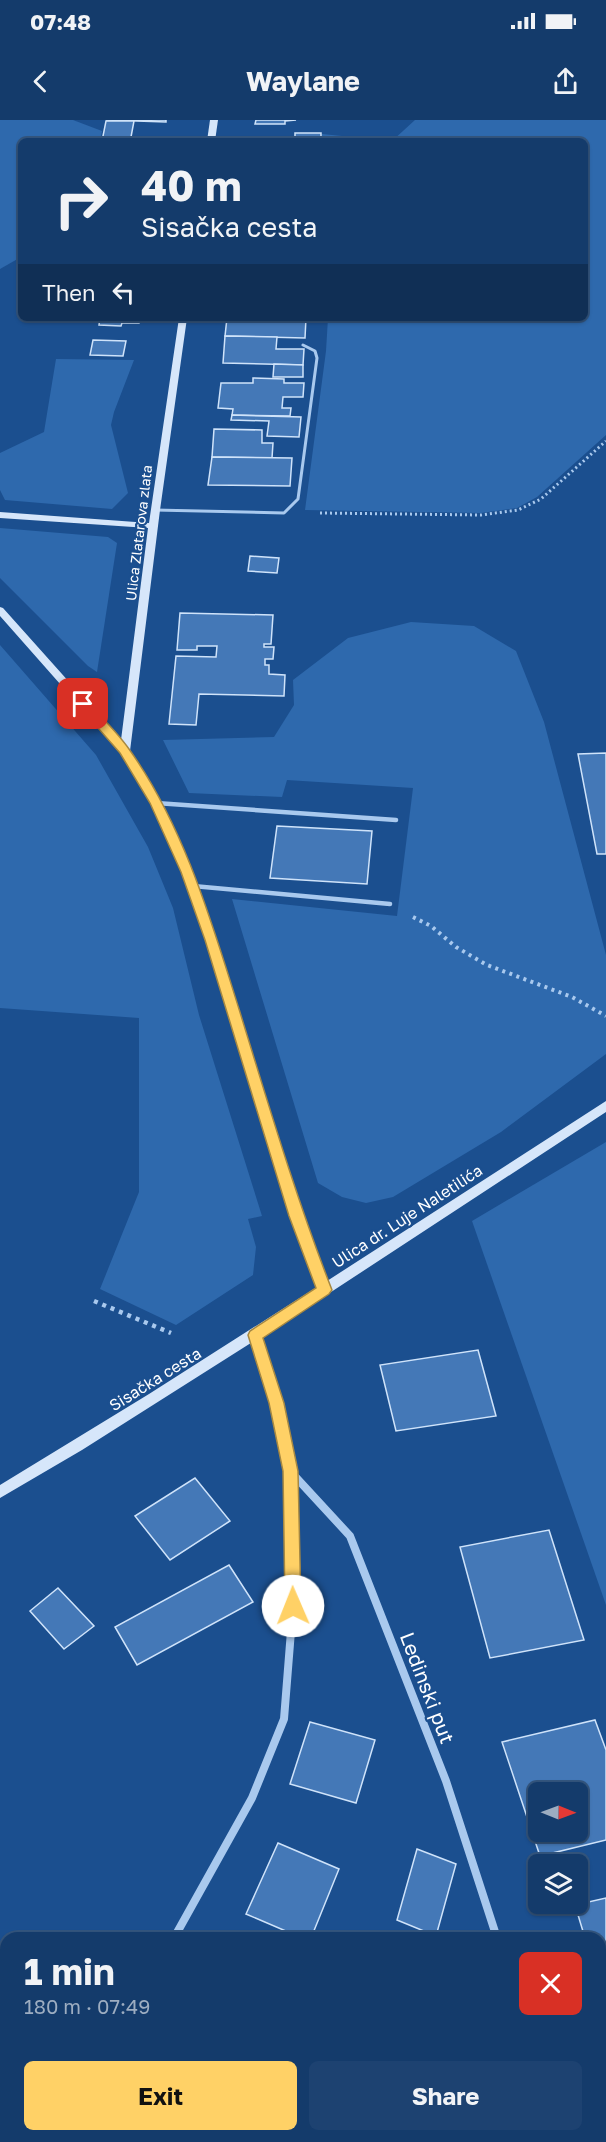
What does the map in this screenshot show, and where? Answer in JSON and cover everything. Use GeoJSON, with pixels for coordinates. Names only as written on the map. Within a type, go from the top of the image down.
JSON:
{"type":"FeatureCollection","features":[{"type":"Feature","properties":{"kind":"street"},"geometry":{"type":"LineString","coordinates":[[211,138],[214,120]]}},
{"type":"Feature","properties":{"kind":"street","name":"Ulica Zlatarova zlata"},"geometry":{"type":"LineString","coordinates":[[125,751],[155,510],[183,321]]}},
{"type":"Feature","properties":{"kind":"street"},"geometry":{"type":"LineString","coordinates":[[0,515],[153,526]]}},
{"type":"Feature","properties":{"kind":"street","name":"Ulica dr. Luje Naletilića"},"geometry":{"type":"LineString","coordinates":[[0,609],[125,751],[156,803],[192,886],[211,940],[296,1216],[324,1290],[606,1106]]}},
{"type":"Feature","properties":{"kind":"street","name":"Sisačka cesta"},"geometry":{"type":"LineString","coordinates":[[0,1492],[131,1414],[324,1290]]}},
{"type":"Feature","properties":{"kind":"street"},"geometry":{"type":"LineString","coordinates":[[177,1932],[252,1798],[284,1719],[293,1606],[290,1471],[276,1403],[255,1335]]}},
{"type":"Feature","properties":{"kind":"street","name":"Ledinski put"},"geometry":{"type":"LineString","coordinates":[[290,1471],[350,1536],[446,1781],[495,1932]]}},
{"type":"Feature","properties":{"kind":"lane"},"geometry":{"type":"LineString","coordinates":[[155,510],[284,513],[298,499],[317,357],[315,351],[303,345]]}},
{"type":"Feature","properties":{"kind":"lane"},"geometry":{"type":"LineString","coordinates":[[156,803],[396,820]]}},
{"type":"Feature","properties":{"kind":"lane"},"geometry":{"type":"LineString","coordinates":[[192,886],[390,904]]}},
{"type":"Feature","properties":{"kind":"path"},"geometry":{"type":"LineString","coordinates":[[284,513],[481,515],[510,512],[541,499],[606,441]]}},
{"type":"Feature","properties":{"kind":"path"},"geometry":{"type":"LineString","coordinates":[[390,904],[431,926],[456,947],[487,965],[572,997],[606,1016]]}},
{"type":"Feature","properties":{"kind":"path"},"geometry":{"type":"LineString","coordinates":[[94,1301],[171,1333]]}},
{"type":"Feature","properties":{"kind":"shaded area"},"geometry":{"type":"Polygon","coordinates":[[[0,120],[73,120],[102,131],[101,138],[18,138],[18,259],[0,269],[0,120]]]}},
{"type":"Feature","properties":{"kind":"shaded area"},"geometry":{"type":"Polygon","coordinates":[[[415,120],[606,120],[606,435],[537,497],[517,508],[481,513],[305,510],[328,321],[588,321],[588,138],[395,138],[415,120]]]}},
{"type":"Feature","properties":{"kind":"shaded area"},"geometry":{"type":"Polygon","coordinates":[[[322,134],[362,138],[322,138],[322,134]]]}},
{"type":"Feature","properties":{"kind":"shaded area"},"geometry":{"type":"Polygon","coordinates":[[[56,359],[134,360],[111,425],[128,493],[112,509],[5,500],[0,490],[0,453],[44,432],[56,359]]]}},
{"type":"Feature","properties":{"kind":"shaded area"},"geometry":{"type":"Polygon","coordinates":[[[0,528],[108,537],[117,543],[97,672],[88,666],[0,578],[0,528]]]}},
{"type":"Feature","properties":{"kind":"shaded area"},"geometry":{"type":"Polygon","coordinates":[[[411,622],[474,626],[516,651],[544,722],[606,955],[606,1054],[501,1132],[393,1197],[366,1203],[342,1197],[318,1183],[232,899],[397,916],[413,788],[287,780],[282,797],[189,793],[163,740],[274,737],[294,705],[293,680],[348,638],[411,622]]]}},
{"type":"Feature","properties":{"kind":"shaded area"},"geometry":{"type":"Polygon","coordinates":[[[0,645],[96,755],[148,847],[173,908],[199,1015],[262,1216],[248,1219],[256,1247],[253,1275],[176,1325],[100,1289],[139,1192],[139,1018],[0,1008],[0,645]]]}},
{"type":"Feature","properties":{"kind":"shaded area"},"geometry":{"type":"Polygon","coordinates":[[[606,1142],[606,1605],[472,1221],[606,1142]]]}},
{"type":"Feature","properties":{"kind":"building"},"geometry":{"type":"Polygon","coordinates":[[[106,120],[166,120],[166,122],[106,120]]]}},
{"type":"Feature","properties":{"kind":"building"},"geometry":{"type":"Polygon","coordinates":[[[256,120],[296,120],[285,121],[285,124],[255,124],[256,120]]]}},
{"type":"Feature","properties":{"kind":"building"},"geometry":{"type":"Polygon","coordinates":[[[106,121],[134,121],[131,137],[103,138],[106,121]]]}},
{"type":"Feature","properties":{"kind":"building"},"geometry":{"type":"Polygon","coordinates":[[[295,133],[321,133],[321,138],[295,138],[295,133]]]}},
{"type":"Feature","properties":{"kind":"building"},"geometry":{"type":"Polygon","coordinates":[[[100,321],[141,321],[122,323],[121,326],[99,325],[100,321]]]}},
{"type":"Feature","properties":{"kind":"building"},"geometry":{"type":"Polygon","coordinates":[[[227,321],[306,321],[305,338],[225,336],[227,321]]]}},
{"type":"Feature","properties":{"kind":"building"},"geometry":{"type":"Polygon","coordinates":[[[225,336],[277,337],[276,349],[304,349],[303,365],[223,363],[225,336]]]}},
{"type":"Feature","properties":{"kind":"building"},"geometry":{"type":"Polygon","coordinates":[[[93,340],[126,341],[123,356],[90,355],[93,340]]]}},
{"type":"Feature","properties":{"kind":"building"},"geometry":{"type":"Polygon","coordinates":[[[274,364],[303,365],[303,377],[273,377],[274,364]]]}},
{"type":"Feature","properties":{"kind":"building"},"geometry":{"type":"Polygon","coordinates":[[[253,378],[284,379],[284,383],[304,383],[303,397],[283,397],[282,408],[291,408],[290,416],[232,415],[233,409],[218,408],[221,383],[253,383],[253,378]]]}},
{"type":"Feature","properties":{"kind":"building"},"geometry":{"type":"Polygon","coordinates":[[[232,415],[301,417],[299,437],[267,436],[269,421],[231,420],[232,415]]]}},
{"type":"Feature","properties":{"kind":"building"},"geometry":{"type":"Polygon","coordinates":[[[214,429],[262,430],[262,443],[273,443],[272,458],[212,457],[214,429]]]}},
{"type":"Feature","properties":{"kind":"building"},"geometry":{"type":"Polygon","coordinates":[[[212,457],[292,458],[290,486],[208,485],[212,457]]]}},
{"type":"Feature","properties":{"kind":"building"},"geometry":{"type":"Polygon","coordinates":[[[250,556],[279,558],[277,573],[248,571],[250,556]]]}},
{"type":"Feature","properties":{"kind":"building"},"geometry":{"type":"Polygon","coordinates":[[[180,613],[273,615],[271,644],[264,644],[264,647],[274,647],[273,659],[265,659],[265,665],[269,665],[269,674],[285,675],[284,696],[199,694],[196,725],[169,724],[176,656],[216,657],[217,646],[197,646],[197,650],[177,650],[180,613]]]}},
{"type":"Feature","properties":{"kind":"building"},"geometry":{"type":"Polygon","coordinates":[[[606,753],[606,854],[597,854],[578,754],[606,753]]]}},
{"type":"Feature","properties":{"kind":"building"},"geometry":{"type":"Polygon","coordinates":[[[277,826],[372,831],[367,884],[270,878],[277,826]]]}},
{"type":"Feature","properties":{"kind":"building"},"geometry":{"type":"Polygon","coordinates":[[[478,1350],[496,1416],[396,1431],[380,1365],[478,1350]]]}},
{"type":"Feature","properties":{"kind":"building"},"geometry":{"type":"Polygon","coordinates":[[[195,1478],[230,1521],[170,1560],[135,1516],[195,1478]]]}},
{"type":"Feature","properties":{"kind":"building"},"geometry":{"type":"Polygon","coordinates":[[[549,1530],[584,1640],[490,1658],[460,1547],[549,1530]]]}},
{"type":"Feature","properties":{"kind":"building"},"geometry":{"type":"Polygon","coordinates":[[[229,1565],[253,1602],[137,1665],[115,1627],[229,1565]]]}},
{"type":"Feature","properties":{"kind":"building"},"geometry":{"type":"Polygon","coordinates":[[[58,1588],[94,1626],[64,1649],[30,1611],[58,1588]]]}},
{"type":"Feature","properties":{"kind":"building"},"geometry":{"type":"Polygon","coordinates":[[[595,1720],[606,1750],[606,1840],[548,1854],[539,1854],[535,1842],[588,1842],[588,1782],[528,1782],[528,1820],[502,1742],[595,1720]]]}},
{"type":"Feature","properties":{"kind":"building"},"geometry":{"type":"Polygon","coordinates":[[[310,1722],[375,1740],[356,1803],[290,1784],[310,1722]]]}},
{"type":"Feature","properties":{"kind":"building"},"geometry":{"type":"Polygon","coordinates":[[[278,1843],[339,1869],[313,1932],[288,1932],[246,1914],[278,1843]]]}},
{"type":"Feature","properties":{"kind":"building"},"geometry":{"type":"Polygon","coordinates":[[[417,1849],[456,1864],[437,1932],[426,1932],[397,1920],[417,1849]]]}},
{"type":"Feature","properties":{"kind":"building"},"geometry":{"type":"Polygon","coordinates":[[[606,1898],[606,1932],[583,1932],[578,1914],[588,1914],[588,1902],[606,1898]]]}},
{"type":"Feature","properties":{"kind":"route"},"geometry":{"type":"LineString","coordinates":[[83,704],[125,751],[156,803],[187,872],[211,940],[296,1216],[324,1290],[255,1335],[276,1403],[290,1471],[293,1606]]}}]}
